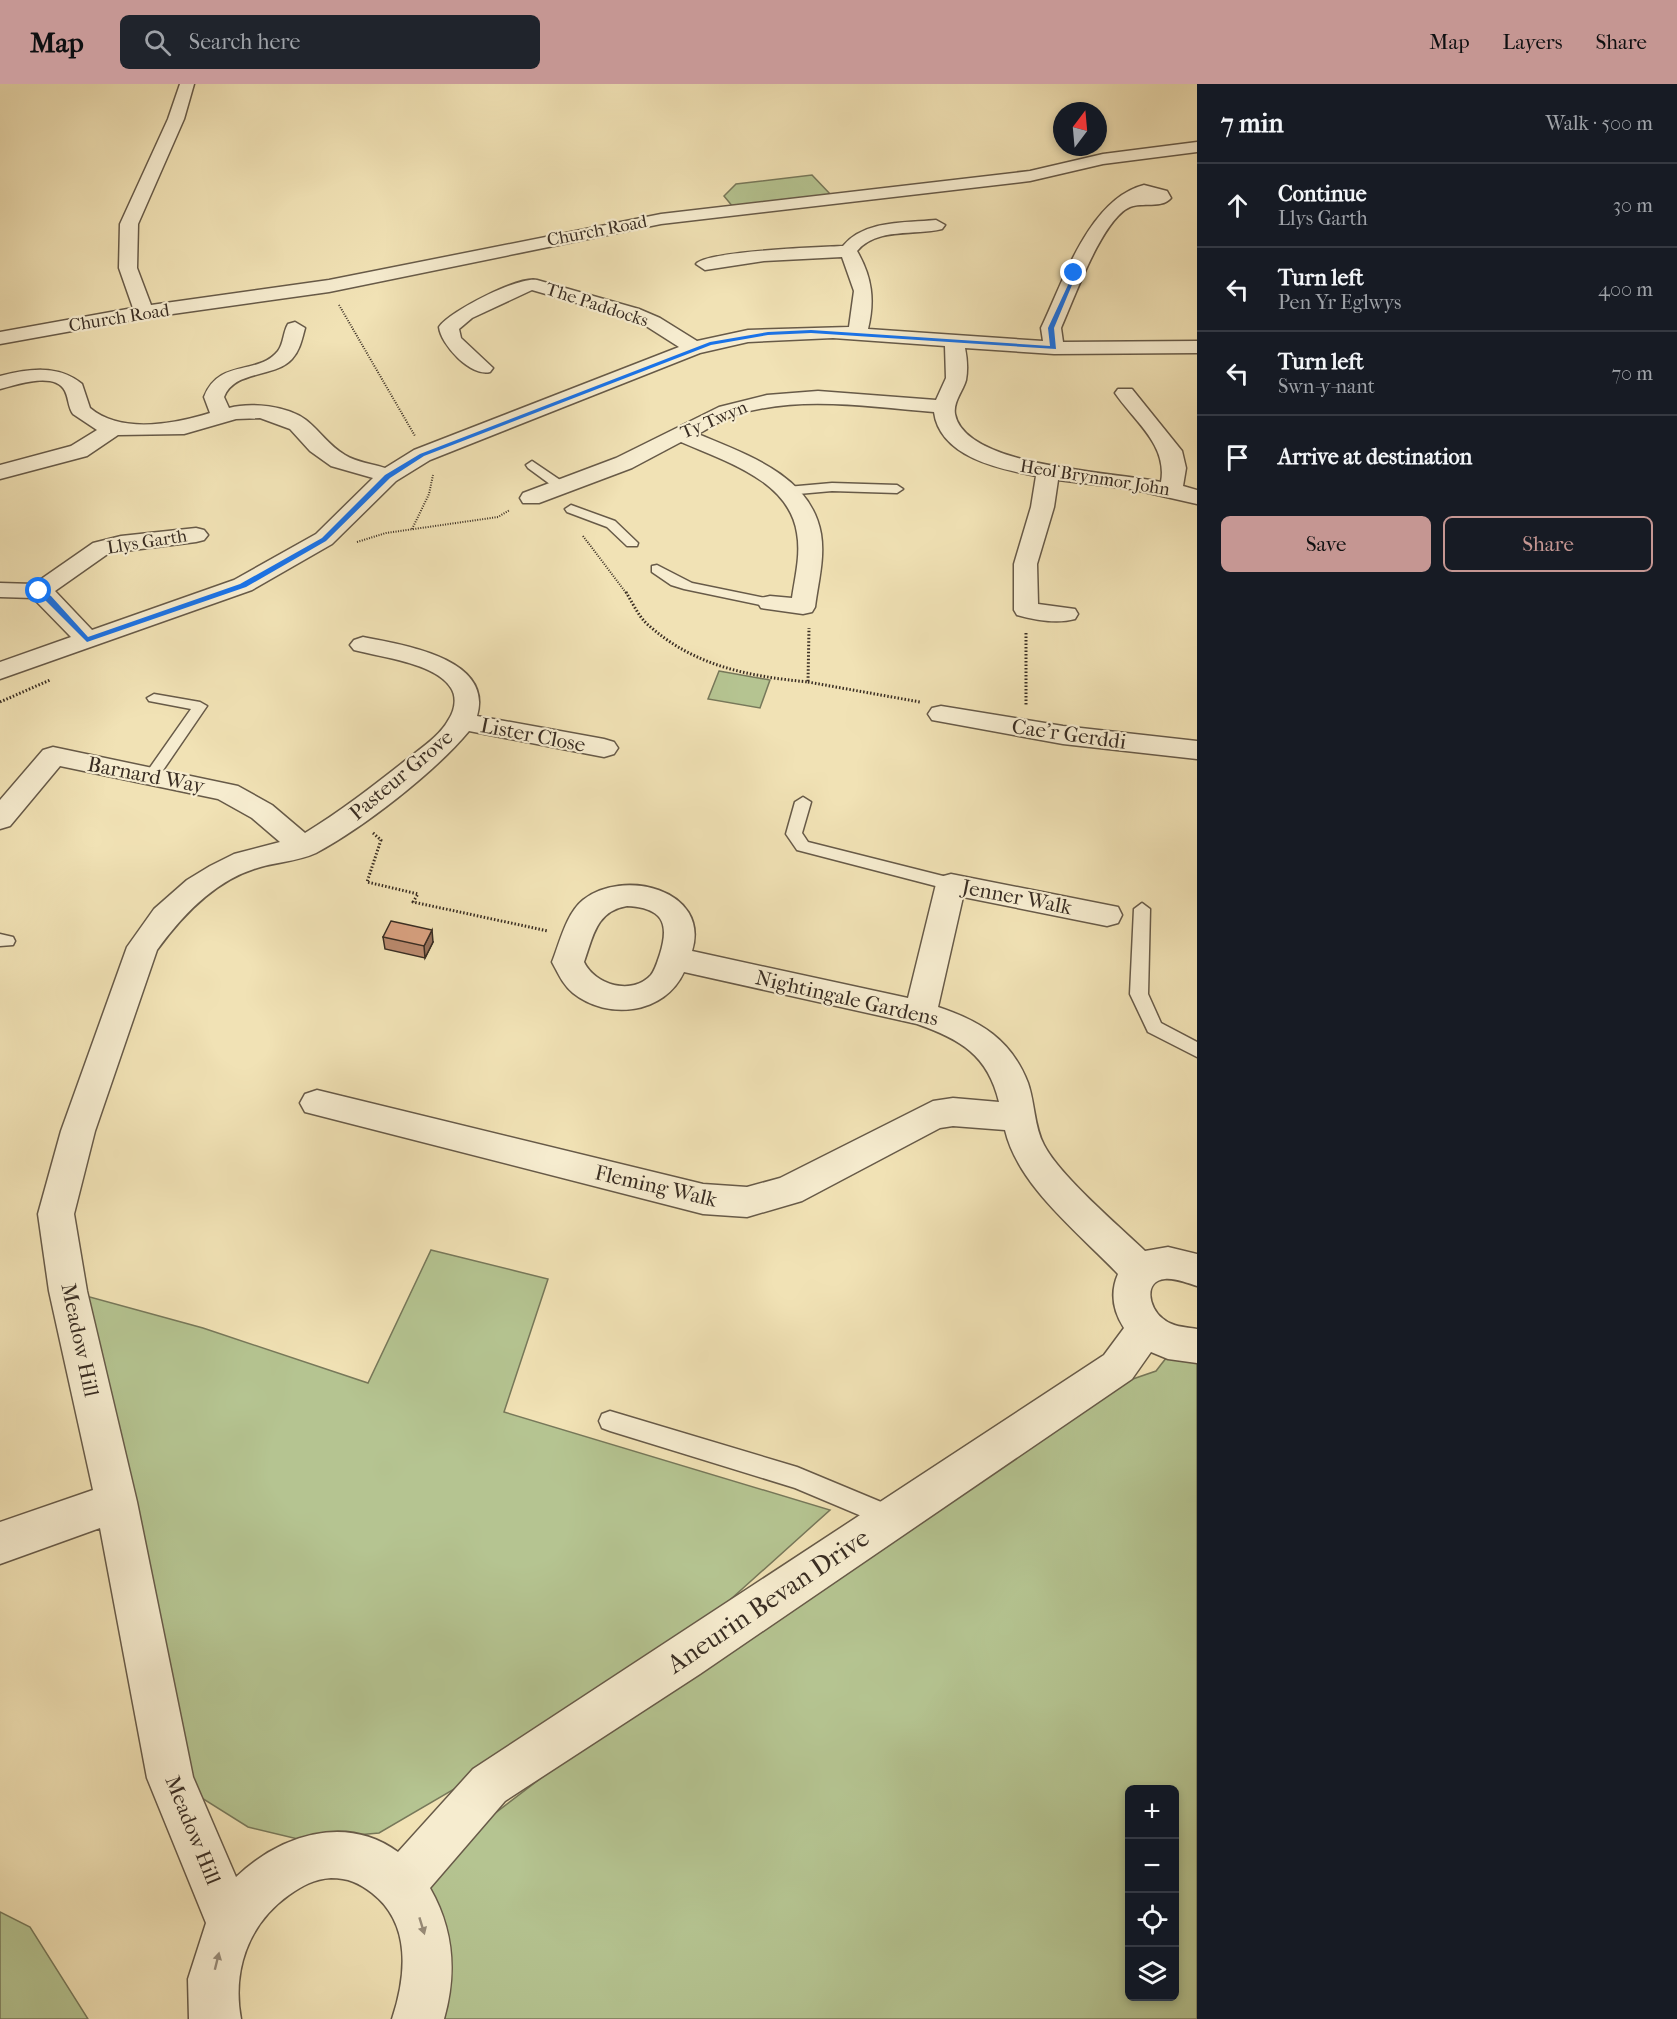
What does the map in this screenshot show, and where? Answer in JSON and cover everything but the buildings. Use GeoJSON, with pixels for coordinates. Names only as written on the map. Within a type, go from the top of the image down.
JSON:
{"type":"FeatureCollection","features":[{"type":"Feature","properties":{"kind":"street"},"geometry":{"type":"LineString","coordinates":[[144,312],[128,268],[129,224],[176,119],[187,84]]}},
{"type":"Feature","properties":{"kind":"street","name":"Church Road"},"geometry":{"type":"LineString","coordinates":[[0,338],[144,312],[329,286],[661,219],[1030,176],[1103,159],[1197,147]]}},
{"type":"Feature","properties":{"kind":"street"},"geometry":{"type":"LineString","coordinates":[[1054,348],[1051,328],[1078,265],[1096,230],[1113,212],[1127,202]]}},
{"type":"Feature","properties":{"kind":"street"},"geometry":{"type":"LineString","coordinates":[[705,264],[764,256],[848,251],[857,242],[869,236],[936,225]]}},
{"type":"Feature","properties":{"kind":"street"},"geometry":{"type":"LineString","coordinates":[[848,251],[860,272],[864,285],[863,311],[857,334]]}},
{"type":"Feature","properties":{"kind":"street","name":"The Paddocks"},"geometry":{"type":"LineString","coordinates":[[485,253],[530,284],[632,313],[653,322],[694,348]]}},
{"type":"Feature","properties":{"kind":"street","name":"The Paddocks"},"geometry":{"type":"LineString","coordinates":[[483,368],[450,337],[450,327],[465,314],[530,284]]}},
{"type":"Feature","properties":{"kind":"street"},"geometry":{"type":"LineString","coordinates":[[221,415],[214,398],[217,388],[226,381],[281,358],[290,345],[295,328]]}},
{"type":"Feature","properties":{"kind":"street"},"geometry":{"type":"LineString","coordinates":[[0,671],[243,585],[291,560],[324,539],[388,476],[427,453],[694,348],[768,334],[857,334],[1054,348],[1197,347]]}},
{"type":"Feature","properties":{"kind":"street"},"geometry":{"type":"LineString","coordinates":[[944,407],[956,377],[955,342]]}},
{"type":"Feature","properties":{"kind":"street"},"geometry":{"type":"LineString","coordinates":[[0,383],[37,376],[65,380],[75,388],[80,410],[95,422],[114,428],[142,431],[171,430],[221,415],[260,412],[282,417],[298,424],[318,446],[339,461],[388,476]]}},
{"type":"Feature","properties":{"kind":"street"},"geometry":{"type":"LineString","coordinates":[[1125,393],[1171,452],[1175,468],[1171,490]]}},
{"type":"Feature","properties":{"kind":"street","name":"Ty Twyn"},"geometry":{"type":"LineString","coordinates":[[547,492],[624,463],[726,411],[789,398],[849,398],[944,407]]}},
{"type":"Feature","properties":{"kind":"street","name":"Heol Brynmor John"},"geometry":{"type":"LineString","coordinates":[[944,407],[947,423],[972,448],[1014,465],[1171,490],[1197,497]]}},
{"type":"Feature","properties":{"kind":"street"},"geometry":{"type":"LineString","coordinates":[[0,472],[79,451],[114,428]]}},
{"type":"Feature","properties":{"kind":"street"},"geometry":{"type":"LineString","coordinates":[[680,434],[756,470],[786,491],[802,511],[808,525],[810,550],[804,607],[770,603]]}},
{"type":"Feature","properties":{"kind":"street"},"geometry":{"type":"LineString","coordinates":[[1047,472],[1047,497],[1042,519],[1026,560],[1026,610],[1066,614]]}},
{"type":"Feature","properties":{"kind":"street"},"geometry":{"type":"LineString","coordinates":[[547,492],[571,509]]}},
{"type":"Feature","properties":{"kind":"street","name":"Llys Garth"},"geometry":{"type":"LineString","coordinates":[[39,591],[101,548],[121,543],[196,535]]}},
{"type":"Feature","properties":{"kind":"street"},"geometry":{"type":"LineString","coordinates":[[0,590],[39,591],[48,597],[87,640]]}},
{"type":"Feature","properties":{"kind":"street"},"geometry":{"type":"LineString","coordinates":[[390,650],[406,626]]}},
{"type":"Feature","properties":{"kind":"street","name":"Pasteur Grove"},"geometry":{"type":"LineString","coordinates":[[303,847],[353,818],[443,744],[455,733],[462,721],[467,702],[466,692],[454,674],[432,661],[363,645]]}},
{"type":"Feature","properties":{"kind":"street","name":"Cae'r Gerddi"},"geometry":{"type":"LineString","coordinates":[[941,714],[1063,735],[1197,750]]}},
{"type":"Feature","properties":{"kind":"street","name":"Lister Close"},"geometry":{"type":"LineString","coordinates":[[462,721],[604,748]]}},
{"type":"Feature","properties":{"kind":"street","name":"Barnard Way"},"geometry":{"type":"LineString","coordinates":[[0,819],[53,756],[238,795],[259,807],[303,847]]}},
{"type":"Feature","properties":{"kind":"street","name":"Meadow Hill"},"geometry":{"type":"LineString","coordinates":[[231,1922],[170,1778],[116,1502],[68,1291],[56,1214],[78,1131],[143,947],[153,931],[179,903],[220,873],[244,861],[303,847]]}},
{"type":"Feature","properties":{"kind":"street","name":"Jenner Walk"},"geometry":{"type":"LineString","coordinates":[[920,1013],[951,884],[1107,915]]}},
{"type":"Feature","properties":{"kind":"street"},"geometry":{"type":"LineString","coordinates":[[617,897],[643,897],[666,906],[680,922],[681,932],[674,958],[663,982],[655,988],[633,996],[609,996],[585,987],[571,972],[568,962],[587,914],[595,906],[617,897]]}},
{"type":"Feature","properties":{"kind":"street","name":"Nightingale Gardens"},"geometry":{"type":"LineString","coordinates":[[674,958],[920,1013],[958,1026],[989,1049],[1008,1077],[1028,1149],[1047,1177],[1141,1272]]}},
{"type":"Feature","properties":{"kind":"street","name":"Fleming Walk"},"geometry":{"type":"LineString","coordinates":[[317,1103],[704,1199],[725,1202],[747,1202],[789,1191],[933,1115],[953,1112],[1018,1117]]}},
{"type":"Feature","properties":{"kind":"street"},"geometry":{"type":"LineString","coordinates":[[1197,1270],[1171,1262],[1156,1264],[1134,1277],[1130,1289],[1130,1302],[1136,1316],[1146,1328],[1160,1338],[1176,1344],[1197,1346]]}},
{"type":"Feature","properties":{"kind":"street","name":"Aneurin Bevan Drive"},"geometry":{"type":"LineString","coordinates":[[400,1886],[489,1785],[1118,1367],[1146,1328]]}},
{"type":"Feature","properties":{"kind":"street"},"geometry":{"type":"LineString","coordinates":[[0,1543],[116,1502]]}},
{"type":"Feature","properties":{"kind":"street"},"geometry":{"type":"LineString","coordinates":[[215,2019],[212,2005],[215,1963],[231,1922],[253,1892],[281,1869],[313,1857],[345,1856],[375,1865],[400,1886],[417,1910],[428,1952],[425,2000],[418,2019]]}},
{"type":"Feature","properties":{"kind":"lane"},"geometry":{"type":"LineString","coordinates":[[532,465],[547,492]]}},
{"type":"Feature","properties":{"kind":"lane"},"geometry":{"type":"LineString","coordinates":[[786,491],[832,486],[897,489]]}},
{"type":"Feature","properties":{"kind":"lane"},"geometry":{"type":"LineString","coordinates":[[571,509],[611,524],[632,543]]}},
{"type":"Feature","properties":{"kind":"lane"},"geometry":{"type":"LineString","coordinates":[[657,569],[676,582],[689,586],[770,603]]}},
{"type":"Feature","properties":{"kind":"lane"},"geometry":{"type":"LineString","coordinates":[[152,776],[200,706],[154,698]]}},
{"type":"Feature","properties":{"kind":"lane"},"geometry":{"type":"LineString","coordinates":[[803,802],[794,834],[803,846],[951,884]]}},
{"type":"Feature","properties":{"kind":"lane"},"geometry":{"type":"LineString","coordinates":[[1142,909],[1139,994],[1154,1028],[1197,1050]]}},
{"type":"Feature","properties":{"kind":"lane"},"geometry":{"type":"LineString","coordinates":[[610,1421],[798,1478],[892,1518]]}},
{"type":"Feature","properties":{"kind":"path"},"geometry":{"type":"LineString","coordinates":[[329,286],[395,404],[427,453],[433,473],[429,494],[412,530]]}},
{"type":"Feature","properties":{"kind":"path"},"geometry":{"type":"LineString","coordinates":[[547,492],[618,579],[645,622],[672,642],[723,669],[943,706],[941,714]]}},
{"type":"Feature","properties":{"kind":"path"},"geometry":{"type":"LineString","coordinates":[[804,607],[809,624],[808,682]]}},
{"type":"Feature","properties":{"kind":"path"},"geometry":{"type":"LineString","coordinates":[[1024,728],[1028,678],[1026,610]]}},
{"type":"Feature","properties":{"kind":"path"},"geometry":{"type":"LineString","coordinates":[[353,818],[381,840],[368,882],[418,894],[413,902],[578,938]]}},
{"type":"Feature","properties":{"kind":"green space"},"geometry":{"type":"Polygon","coordinates":[[[812,175],[831,195],[733,207],[724,196],[736,184],[812,175]]]}},
{"type":"Feature","properties":{"kind":"green space"},"geometry":{"type":"Polygon","coordinates":[[[719,671],[770,680],[760,708],[708,699],[719,671]]]}},
{"type":"Feature","properties":{"kind":"green space"},"geometry":{"type":"Polygon","coordinates":[[[431,1250],[548,1279],[504,1412],[830,1510],[691,1635],[485,1771],[379,1833],[302,1840],[248,1827],[170,1778],[68,1291],[203,1328],[368,1383],[431,1250]]]}},
{"type":"Feature","properties":{"kind":"green space"},"geometry":{"type":"Polygon","coordinates":[[[1177,1344],[1197,1346],[1197,2019],[415,2019],[401,1885],[689,1665],[1127,1381],[1156,1371],[1177,1344]]]}},
{"type":"Feature","properties":{"kind":"green space"},"geometry":{"type":"Polygon","coordinates":[[[0,1912],[30,1927],[88,2019],[0,2019],[0,1912]]]}},
{"type":"Feature","properties":{"kind":"route"},"geometry":{"type":"LineString","coordinates":[[39,591],[48,597],[87,640],[243,585],[291,560],[324,539],[348,518],[388,476],[422,455],[490,426],[710,343],[789,332],[833,332],[1054,348],[1051,328],[1074,273]]}}]}
